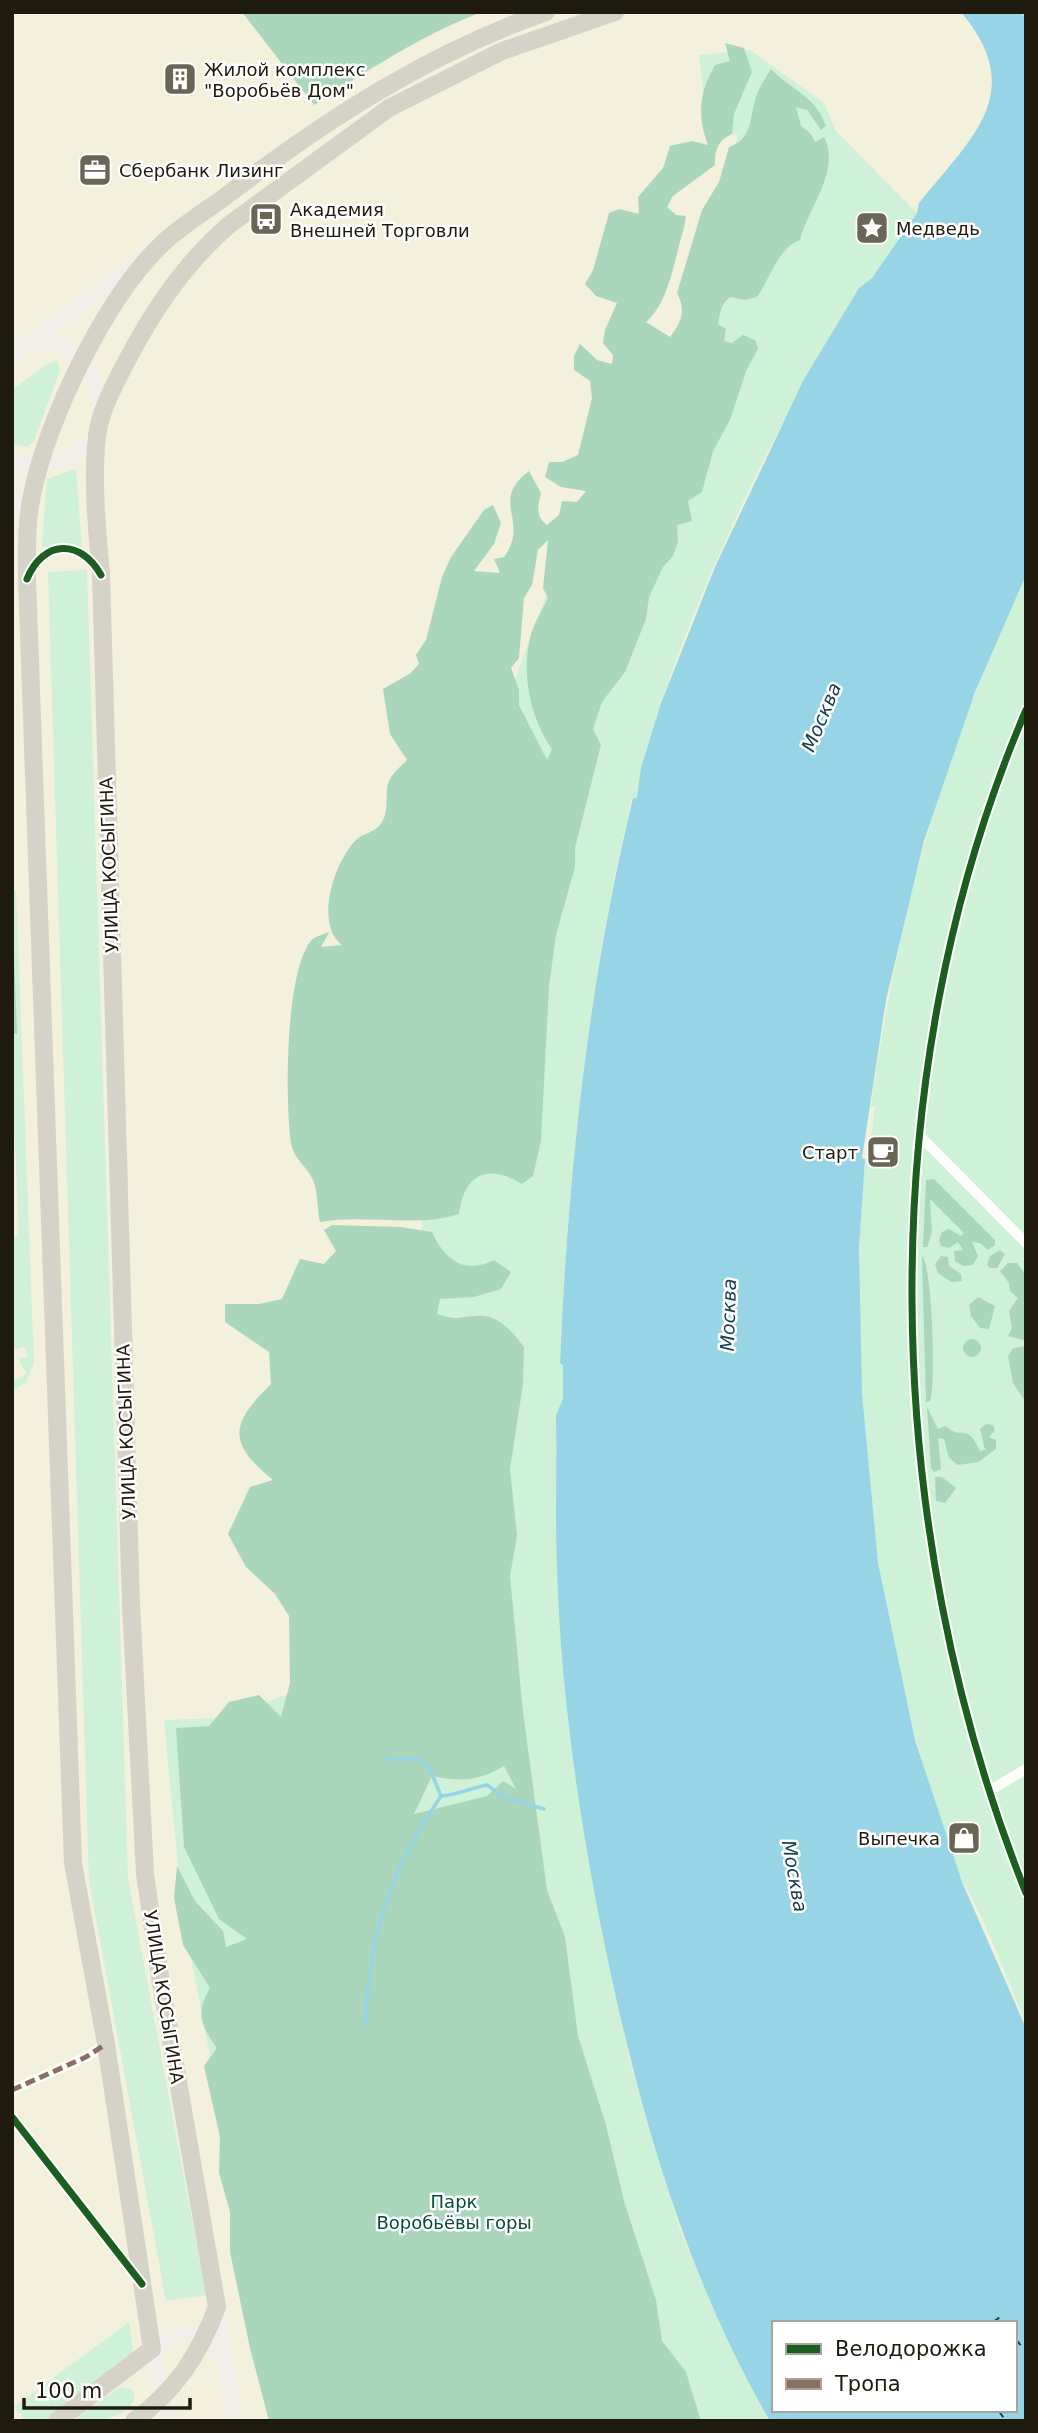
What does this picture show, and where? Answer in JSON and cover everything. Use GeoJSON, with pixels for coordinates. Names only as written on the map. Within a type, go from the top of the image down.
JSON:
{"type":"FeatureCollection","features":[{"type":"Feature","properties":{"kind":"main road"},"geometry":{"type":"LineString","coordinates":[[12,355],[301,141],[429,61],[546,12]]}},
{"type":"Feature","properties":{"kind":"main road","name":"УЛИЦА КОСЫГИНА"},"geometry":{"type":"LineString","coordinates":[[235,2421],[145,1874],[131,1604],[101,575],[95,484],[97,435],[101,415],[147,322],[188,266],[219,234],[301,170],[389,108],[502,51],[615,12]]}},
{"type":"Feature","properties":{"kind":"main road"},"geometry":{"type":"LineString","coordinates":[[207,210],[198,225],[201,232],[208,235],[219,234]]}},
{"type":"Feature","properties":{"kind":"main road"},"geometry":{"type":"LineString","coordinates":[[162,244],[116,304],[82,360],[47,438],[27,533],[27,579],[73,1863],[106,2044],[152,2349],[169,2421]]}},
{"type":"Feature","properties":{"kind":"main road"},"geometry":{"type":"LineString","coordinates":[[26,344],[57,344],[82,360]]}},
{"type":"Feature","properties":{"kind":"main road","name":"УЛИЦА КОСЫГИНА"},"geometry":{"type":"LineString","coordinates":[[82,360],[97,384],[101,415]]}},
{"type":"Feature","properties":{"kind":"main road"},"geometry":{"type":"LineString","coordinates":[[12,459],[40,464],[71,456],[97,435]]}},
{"type":"Feature","properties":{"kind":"main road"},"geometry":{"type":"LineString","coordinates":[[12,482],[27,533]]}},
{"type":"Feature","properties":{"kind":"main road"},"geometry":{"type":"LineString","coordinates":[[134,2421],[164,2399],[205,2341],[218,2307]]}},
{"type":"Feature","properties":{"kind":"main road"},"geometry":{"type":"LineString","coordinates":[[57,2421],[169,2337],[186,2331],[205,2341],[224,2359]]}},
{"type":"Feature","properties":{"kind":"street"},"geometry":{"type":"LineString","coordinates":[[27,579],[39,558],[62,549],[86,556],[101,575]]}},
{"type":"Feature","properties":{"kind":"street"},"geometry":{"type":"LineString","coordinates":[[1026,710],[969,872],[950,948],[936,1024],[921,1137],[912,1293],[915,1392],[922,1478],[942,1610],[989,1791],[1023,1875],[1026,1893]]}},
{"type":"Feature","properties":{"kind":"street"},"geometry":{"type":"LineString","coordinates":[[921,1137],[1026,1243]]}},
{"type":"Feature","properties":{"kind":"street"},"geometry":{"type":"LineString","coordinates":[[989,1791],[1026,1769]]}},
{"type":"Feature","properties":{"kind":"street"},"geometry":{"type":"LineString","coordinates":[[12,2090],[86,2057],[106,2044]]}},
{"type":"Feature","properties":{"kind":"street"},"geometry":{"type":"LineString","coordinates":[[12,2118],[142,2284]]}},
{"type":"Feature","properties":{"kind":"green space"},"geometry":{"type":"Polygon","coordinates":[[[242,12],[482,12],[417,42],[314,105],[242,12]]]}},
{"type":"Feature","properties":{"kind":"green space"},"geometry":{"type":"Polygon","coordinates":[[[725,43],[744,48],[752,72],[734,114],[732,134],[718,146],[715,165],[673,196],[667,207],[676,215],[686,216],[684,228],[666,291],[661,303],[646,322],[670,337],[677,326],[682,311],[677,293],[702,210],[719,182],[729,147],[747,132],[757,94],[771,69],[809,100],[822,116],[826,126],[821,130],[807,110],[796,107],[801,126],[811,134],[815,142],[824,137],[829,163],[800,240],[780,256],[757,297],[745,300],[731,297],[722,308],[718,324],[726,329],[724,341],[732,343],[743,335],[755,340],[758,349],[746,371],[730,420],[713,451],[702,492],[688,501],[692,521],[677,525],[678,541],[673,556],[663,567],[649,597],[646,619],[625,672],[602,702],[593,729],[601,745],[575,848],[575,867],[556,935],[549,986],[541,1141],[533,1176],[522,1184],[499,1174],[480,1176],[466,1189],[459,1214],[442,1218],[320,1222],[313,1180],[295,1154],[291,1143],[288,1070],[291,1009],[302,959],[310,942],[329,932],[321,947],[342,945],[329,923],[328,908],[335,877],[356,840],[382,822],[386,812],[389,781],[407,760],[390,734],[383,689],[411,673],[419,664],[416,655],[426,640],[442,577],[451,557],[484,510],[493,505],[501,523],[494,544],[474,571],[500,573],[494,559],[504,557],[511,544],[514,532],[510,502],[517,482],[529,471],[541,493],[539,514],[547,525],[559,515],[562,501],[577,502],[586,491],[561,487],[545,477],[549,462],[562,462],[578,455],[592,398],[590,381],[574,370],[574,356],[580,344],[597,360],[612,364],[613,355],[603,343],[605,330],[617,303],[596,296],[585,284],[593,270],[609,213],[619,209],[639,214],[638,197],[663,168],[670,146],[692,141],[708,145],[701,114],[703,95],[715,65],[730,61],[725,43]],[[548,540],[538,550],[532,585],[524,598],[519,658],[511,668],[519,690],[519,705],[547,760],[552,749],[533,711],[527,682],[531,633],[548,598],[543,588],[548,540]]]}},
{"type":"Feature","properties":{"kind":"green space","name":"Парк Воробьёвы горы"},"geometry":{"type":"Polygon","coordinates":[[[750,50],[824,103],[836,131],[917,213],[872,278],[859,288],[802,387],[750,489],[681,646],[654,724],[637,798],[632,798],[603,938],[592,1009],[568,1221],[560,1363],[563,1366],[563,1400],[556,1416],[557,1569],[568,1722],[629,2058],[680,2229],[717,2317],[770,2421],[282,2421],[183,1918],[164,1720],[228,1718],[305,1687],[417,1290],[431,1108],[512,687],[622,393],[677,339],[738,135],[707,125],[699,55],[750,50]]]}},
{"type":"Feature","properties":{"kind":"green space"},"geometry":{"type":"Polygon","coordinates":[[[57,361],[60,370],[34,441],[27,447],[12,444],[12,390],[49,363],[57,361]]]}},
{"type":"Feature","properties":{"kind":"green space"},"geometry":{"type":"Polygon","coordinates":[[[76,469],[82,547],[42,547],[47,479],[76,469]]]}},
{"type":"Feature","properties":{"kind":"green space"},"geometry":{"type":"Polygon","coordinates":[[[87,570],[128,1879],[206,2295],[166,2301],[89,1880],[48,572],[87,570]]]}},
{"type":"Feature","properties":{"kind":"green space"},"geometry":{"type":"Polygon","coordinates":[[[1026,575],[1026,2023],[987,1931],[956,1870],[907,1708],[876,1553],[861,1395],[859,1316],[865,1159],[868,1159],[875,1107],[871,1106],[882,1035],[910,900],[948,770],[971,705],[1026,575]]]}},
{"type":"Feature","properties":{"kind":"green space"},"geometry":{"type":"Polygon","coordinates":[[[12,890],[16,890],[34,1363],[26,1382],[12,1391],[12,1382],[27,1374],[18,1358],[28,1357],[25,1347],[12,1350],[12,1241],[19,1234],[12,1074],[12,890]]]}},
{"type":"Feature","properties":{"kind":"green space"},"geometry":{"type":"Polygon","coordinates":[[[12,898],[17,1034],[12,1034],[12,898]]]}},
{"type":"Feature","properties":{"kind":"green space"},"geometry":{"type":"Polygon","coordinates":[[[934,1179],[995,1240],[995,1245],[988,1250],[980,1243],[972,1242],[978,1256],[973,1265],[963,1266],[955,1261],[954,1251],[963,1250],[958,1242],[949,1248],[941,1246],[939,1240],[942,1232],[949,1229],[961,1236],[964,1233],[930,1199],[932,1233],[927,1247],[923,1247],[926,1180],[934,1179]]]}},
{"type":"Feature","properties":{"kind":"green space"},"geometry":{"type":"Polygon","coordinates":[[[332,1225],[401,1227],[432,1232],[443,1250],[457,1262],[473,1266],[494,1260],[511,1272],[501,1289],[474,1297],[440,1299],[437,1314],[453,1318],[483,1316],[497,1320],[509,1329],[524,1347],[523,1384],[510,1469],[517,1536],[510,1576],[523,1712],[547,1890],[565,1937],[578,2036],[606,2125],[624,2201],[656,2300],[662,2341],[686,2372],[701,2421],[269,2421],[230,2252],[230,2212],[219,2173],[220,2137],[204,2066],[217,2048],[207,2033],[201,2012],[210,1988],[183,1945],[174,1898],[177,1866],[195,1901],[223,1931],[226,1947],[247,1939],[219,1919],[184,1847],[176,1728],[209,1726],[229,1702],[259,1695],[281,1717],[290,1683],[289,1616],[275,1594],[246,1567],[228,1534],[250,1487],[273,1480],[248,1455],[241,1444],[239,1433],[241,1422],[248,1411],[271,1384],[269,1352],[225,1322],[225,1304],[259,1304],[282,1299],[300,1259],[324,1264],[336,1251],[324,1230],[332,1225]],[[504,1766],[486,1775],[469,1779],[432,1776],[414,1814],[487,1796],[503,1781],[516,1789],[504,1766]]]}},
{"type":"Feature","properties":{"kind":"green space"},"geometry":{"type":"Polygon","coordinates":[[[1000,1250],[1005,1254],[997,1268],[990,1268],[987,1265],[990,1256],[1000,1250]]]}},
{"type":"Feature","properties":{"kind":"green space"},"geometry":{"type":"Polygon","coordinates":[[[922,1256],[931,1301],[933,1350],[932,1391],[930,1401],[926,1402],[922,1256]]]}},
{"type":"Feature","properties":{"kind":"green space"},"geometry":{"type":"Polygon","coordinates":[[[941,1256],[948,1257],[949,1266],[961,1274],[962,1281],[951,1282],[938,1273],[935,1264],[941,1256]]]}},
{"type":"Feature","properties":{"kind":"green space"},"geometry":{"type":"Polygon","coordinates":[[[1008,1263],[1017,1263],[1026,1275],[1026,1341],[1008,1336],[1012,1328],[1009,1311],[1018,1298],[1010,1291],[1009,1283],[1000,1271],[1008,1263]]]}},
{"type":"Feature","properties":{"kind":"green space"},"geometry":{"type":"Polygon","coordinates":[[[978,1297],[995,1306],[989,1329],[980,1328],[971,1316],[969,1305],[978,1297]]]}},
{"type":"Feature","properties":{"kind":"green space"},"geometry":{"type":"Polygon","coordinates":[[[972,1339],[978,1342],[981,1348],[978,1354],[972,1357],[966,1354],[963,1348],[966,1342],[972,1339]]]}},
{"type":"Feature","properties":{"kind":"green space"},"geometry":{"type":"Polygon","coordinates":[[[1026,1346],[1025,1401],[1013,1383],[1008,1356],[1013,1348],[1026,1346]]]}},
{"type":"Feature","properties":{"kind":"green space"},"geometry":{"type":"Polygon","coordinates":[[[927,1407],[938,1429],[946,1426],[971,1436],[980,1451],[985,1450],[980,1429],[986,1424],[993,1425],[995,1430],[989,1437],[996,1440],[996,1449],[978,1462],[958,1465],[949,1458],[944,1439],[938,1438],[941,1469],[934,1472],[931,1468],[927,1407]]]}},
{"type":"Feature","properties":{"kind":"green space"},"geometry":{"type":"Polygon","coordinates":[[[935,1477],[942,1477],[956,1488],[945,1503],[936,1501],[935,1477]]]}},
{"type":"Feature","properties":{"kind":"green space"},"geometry":{"type":"Polygon","coordinates":[[[129,2322],[134,2356],[47,2421],[26,2421],[14,2407],[129,2322]]]}},
{"type":"Feature","properties":{"kind":"green space"},"geometry":{"type":"Polygon","coordinates":[[[120,2387],[131,2389],[135,2396],[125,2410],[109,2418],[73,2421],[120,2387]]]}},
{"type":"Feature","properties":{"kind":"water","name":"Москва"},"geometry":{"type":"Polygon","coordinates":[[[961,12],[1019,12],[1026,17],[1026,575],[975,692],[924,841],[886,1000],[862,1158],[865,1159],[859,1248],[862,1394],[878,1563],[915,1740],[962,1882],[1026,2028],[1026,2421],[770,2421],[716,2314],[672,2202],[623,2029],[590,1870],[568,1720],[556,1549],[556,1415],[563,1399],[563,1366],[560,1363],[568,1221],[583,1079],[604,938],[633,798],[637,798],[641,768],[661,703],[715,567],[803,381],[859,288],[872,278],[917,213],[919,203],[973,135],[985,114],[991,91],[990,67],[981,41],[961,12]]]}},
{"type":"Feature","properties":{"kind":"waterway"},"geometry":{"type":"LineString","coordinates":[[387,1759],[418,1759],[429,1767],[441,1796],[487,1785],[504,1797],[544,1809]]}},
{"type":"Feature","properties":{"kind":"waterway"},"geometry":{"type":"LineString","coordinates":[[365,2025],[372,1961],[385,1904],[408,1851],[441,1796]]}},
{"type":"Feature","properties":{"kind":"ferry route"},"geometry":{"type":"LineString","coordinates":[[995,2321],[1000,2317],[1003,2321]]}},
{"type":"Feature","properties":{"kind":"ferry route"},"geometry":{"type":"LineString","coordinates":[[1017,2341],[1026,2352]]}},
{"type":"Feature","properties":{"kind":"ferry route"},"geometry":{"type":"LineString","coordinates":[[999,2412],[1006,2421]]}},
{"type":"Feature","properties":{"kind":"marked path"},"geometry":{"type":"LineString","coordinates":[[12,2090],[86,2057],[106,2044]]}},
{"type":"Feature","properties":{"kind":"cycle path"},"geometry":{"type":"LineString","coordinates":[[27,579],[42,557],[62,548],[83,555],[101,575]]}},
{"type":"Feature","properties":{"kind":"cycle path"},"geometry":{"type":"LineString","coordinates":[[1026,710],[975,851],[939,998],[918,1148],[912,1301],[920,1454],[942,1605],[977,1752],[1026,1893]]}},
{"type":"Feature","properties":{"kind":"cycle path"},"geometry":{"type":"LineString","coordinates":[[12,2117],[142,2284]]}},
{"type":"Feature","properties":{"kind":"place","name":"Жилой комплекс \"Воробьёв Дом\""},"geometry":{"type":"Point","coordinates":[180,79]}},
{"type":"Feature","properties":{"kind":"place","name":"Сбербанк Лизинг"},"geometry":{"type":"Point","coordinates":[95,170]}},
{"type":"Feature","properties":{"kind":"place","name":"Академия Внешней Торговли"},"geometry":{"type":"Point","coordinates":[266,219]}},
{"type":"Feature","properties":{"kind":"place","name":"Медведь"},"geometry":{"type":"Point","coordinates":[872,228]}},
{"type":"Feature","properties":{"kind":"place","name":"Старт"},"geometry":{"type":"Point","coordinates":[883,1152]}},
{"type":"Feature","properties":{"kind":"place","name":"Выпечка"},"geometry":{"type":"Point","coordinates":[964,1838]}}]}
